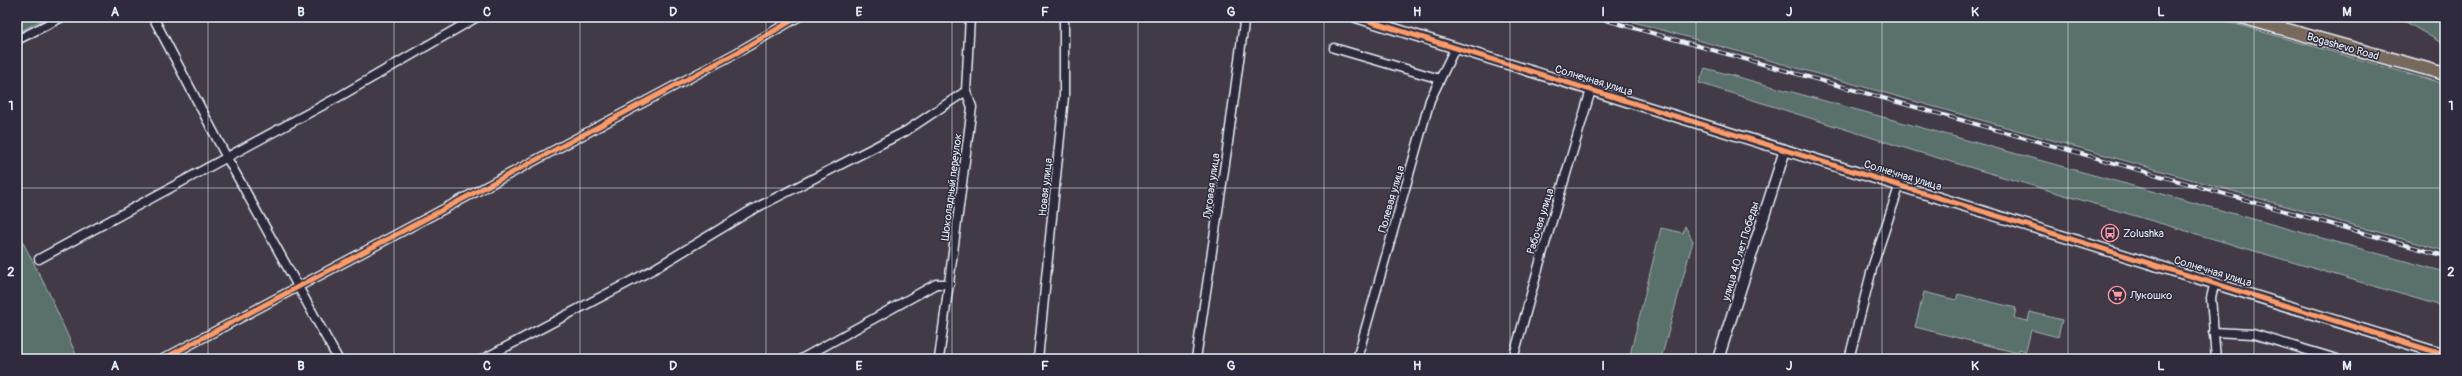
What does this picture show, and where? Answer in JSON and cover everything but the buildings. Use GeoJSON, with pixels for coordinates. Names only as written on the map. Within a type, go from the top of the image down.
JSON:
{"type":"FeatureCollection","features":[{"type":"Feature","properties":{"kind":"main road","name":"Bogashevo Road"},"geometry":{"type":"LineString","coordinates":[[2241,17],[2445,74]]}},
{"type":"Feature","properties":{"kind":"street"},"geometry":{"type":"LineString","coordinates":[[17,40],[62,17]]}},
{"type":"Feature","properties":{"kind":"street"},"geometry":{"type":"LineString","coordinates":[[153,17],[226,156],[299,285],[338,359]]}},
{"type":"Feature","properties":{"kind":"street"},"geometry":{"type":"LineString","coordinates":[[39,259],[226,156],[342,95],[477,17]]}},
{"type":"Feature","properties":{"kind":"street"},"geometry":{"type":"LineString","coordinates":[[163,359],[299,285],[738,52],[798,17]]}},
{"type":"Feature","properties":{"kind":"street","name":"Шоколадный переулок"},"geometry":{"type":"LineString","coordinates":[[939,359],[972,107],[966,91],[970,17]]}},
{"type":"Feature","properties":{"kind":"street","name":"Новая улица"},"geometry":{"type":"LineString","coordinates":[[1038,359],[1064,96],[1064,17]]}},
{"type":"Feature","properties":{"kind":"street","name":"Луговая улица"},"geometry":{"type":"LineString","coordinates":[[1196,359],[1244,23],[1247,17]]}},
{"type":"Feature","properties":{"kind":"street","name":"Солнечная улица"},"geometry":{"type":"LineString","coordinates":[[1356,17],[1784,150],[1900,184],[2445,355]]}},
{"type":"Feature","properties":{"kind":"street"},"geometry":{"type":"LineString","coordinates":[[1334,48],[1440,79]]}},
{"type":"Feature","properties":{"kind":"street","name":"Полевая улица"},"geometry":{"type":"LineString","coordinates":[[1357,359],[1430,100],[1455,48]]}},
{"type":"Feature","properties":{"kind":"street","name":"Рабочая улица"},"geometry":{"type":"LineString","coordinates":[[1513,359],[1543,251],[1592,90]]}},
{"type":"Feature","properties":{"kind":"street"},"geometry":{"type":"LineString","coordinates":[[483,359],[654,269],[750,211],[906,131],[966,91]]}},
{"type":"Feature","properties":{"kind":"street","name":"улица 40 лет Победы"},"geometry":{"type":"LineString","coordinates":[[1718,359],[1784,150]]}},
{"type":"Feature","properties":{"kind":"street"},"geometry":{"type":"LineString","coordinates":[[1849,359],[1872,265],[1900,184]]}},
{"type":"Feature","properties":{"kind":"street"},"geometry":{"type":"LineString","coordinates":[[2215,282],[2211,298],[2216,359]]}},
{"type":"Feature","properties":{"kind":"street"},"geometry":{"type":"LineString","coordinates":[[801,359],[936,284],[950,284]]}},
{"type":"Feature","properties":{"kind":"street"},"geometry":{"type":"LineString","coordinates":[[2213,332],[2253,334],[2337,359]]}},
{"type":"Feature","properties":{"kind":"green space"},"geometry":{"type":"Polygon","coordinates":[[[17,17],[47,17],[17,33],[17,17]]]}},
{"type":"Feature","properties":{"kind":"green space"},"geometry":{"type":"Polygon","coordinates":[[[1616,17],[2210,17],[2445,84],[2445,251],[1616,17]]]}},
{"type":"Feature","properties":{"kind":"green space"},"geometry":{"type":"Polygon","coordinates":[[[2377,17],[2445,17],[2445,45],[2406,22],[2377,17]]]}},
{"type":"Feature","properties":{"kind":"green space"},"geometry":{"type":"Polygon","coordinates":[[[1705,68],[2445,272],[2445,307],[1911,150],[1699,83],[1705,68]]]}},
{"type":"Feature","properties":{"kind":"green space"},"geometry":{"type":"Polygon","coordinates":[[[1685,226],[1693,241],[1661,359],[1629,359],[1661,228],[1683,233],[1685,226]]]}},
{"type":"Feature","properties":{"kind":"green space"},"geometry":{"type":"Polygon","coordinates":[[[17,231],[49,293],[78,359],[17,359],[17,231]]]}},
{"type":"Feature","properties":{"kind":"green space"},"geometry":{"type":"Polygon","coordinates":[[[1924,292],[1956,300],[1958,294],[2016,308],[2014,318],[2028,321],[2030,312],[2062,320],[2058,337],[2031,330],[2026,351],[2019,349],[2018,353],[1915,327],[1924,292]]]}},
{"type":"Feature","properties":{"kind":"railway"},"geometry":{"type":"LineString","coordinates":[[1595,17],[2445,256]]}},
{"type":"Feature","properties":{"kind":"cycle path"},"geometry":{"type":"LineString","coordinates":[[163,359],[738,52],[798,17]]}},
{"type":"Feature","properties":{"kind":"cycle path"},"geometry":{"type":"LineString","coordinates":[[1356,17],[2445,355]]}},
{"type":"Feature","properties":{"kind":"place","name":"Zolushka"},"geometry":{"type":"Point","coordinates":[2110,233]}},
{"type":"Feature","properties":{"kind":"place","name":"Лукошко"},"geometry":{"type":"Point","coordinates":[2117,295]}}]}
